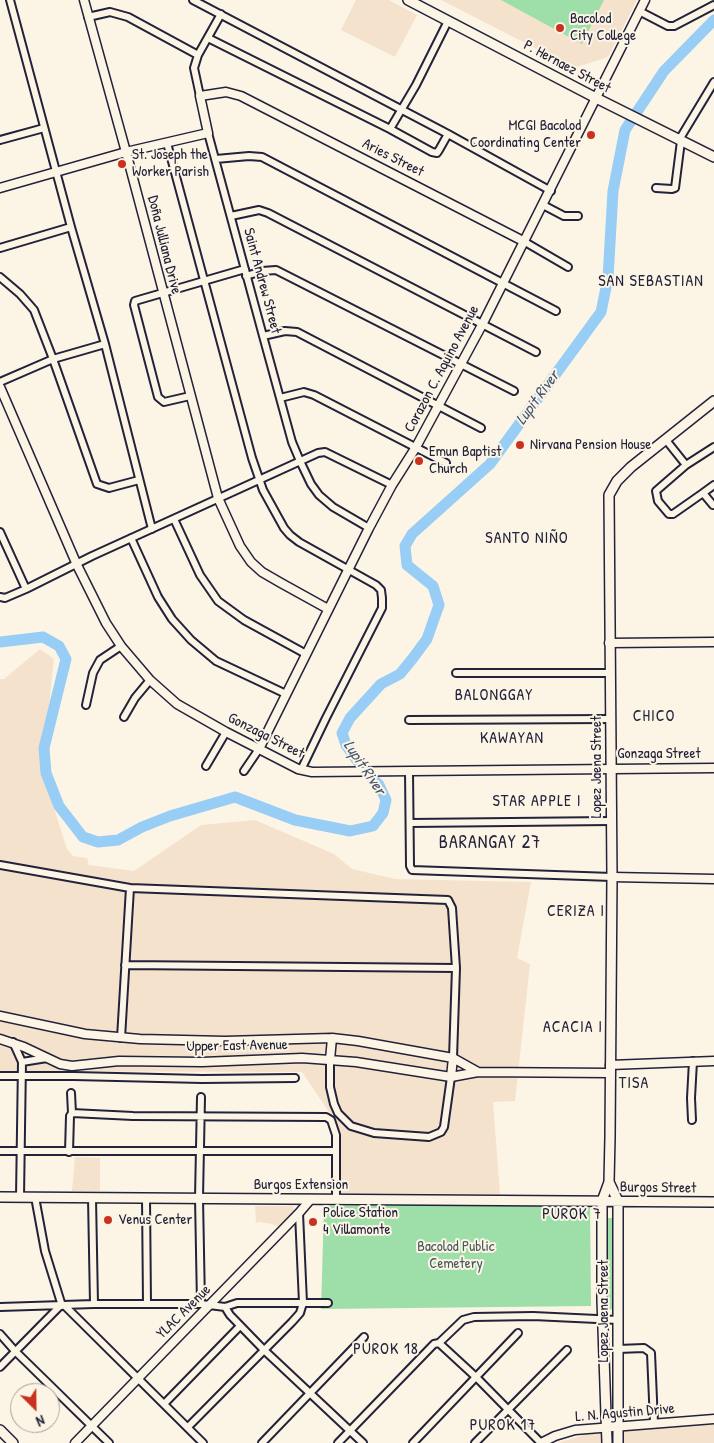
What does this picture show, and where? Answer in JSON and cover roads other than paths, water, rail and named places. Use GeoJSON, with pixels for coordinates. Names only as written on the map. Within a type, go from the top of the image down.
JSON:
{"type":"FeatureCollection","features":[{"type":"Feature","properties":{"kind":"main road","name":"P. Hernaez Street"},"geometry":{"type":"LineString","coordinates":[[408,0],[650,126],[714,157]]}},
{"type":"Feature","properties":{"kind":"main road","name":"Lopez Jaena Street"},"geometry":{"type":"LineString","coordinates":[[607,1443],[602,1201],[609,1182],[612,768],[609,643],[609,495],[623,474],[714,401]]}},
{"type":"Feature","properties":{"kind":"main road","name":"Lopez Jaena Street"},"geometry":{"type":"LineString","coordinates":[[609,1182],[618,1201],[618,1443]]}},
{"type":"Feature","properties":{"kind":"main road","name":"Burgos Extension"},"geometry":{"type":"LineString","coordinates":[[0,1197],[602,1201]]}},
{"type":"Feature","properties":{"kind":"main road","name":"Burgos Street"},"geometry":{"type":"LineString","coordinates":[[602,1201],[714,1202]]}},
{"type":"Feature","properties":{"kind":"main road"},"geometry":{"type":"LineString","coordinates":[[0,1430],[13,1443]]}},
{"type":"Feature","properties":{"kind":"street"},"geometry":{"type":"LineString","coordinates":[[10,0],[71,227],[105,344],[152,529]]}},
{"type":"Feature","properties":{"kind":"street","name":"Doña Julliana Drive"},"geometry":{"type":"LineString","coordinates":[[84,0],[218,498],[240,546],[251,562],[262,572],[280,583],[328,609]]}},
{"type":"Feature","properties":{"kind":"street"},"geometry":{"type":"LineString","coordinates":[[193,0],[401,111],[448,134],[551,191]]}},
{"type":"Feature","properties":{"kind":"street","name":"Corazon C. Aquino Avenue"},"geometry":{"type":"LineString","coordinates":[[259,749],[369,528],[392,485],[416,447],[525,242],[645,0]]}},
{"type":"Feature","properties":{"kind":"street"},"geometry":{"type":"LineString","coordinates":[[640,11],[668,26],[674,26],[714,5]]}},
{"type":"Feature","properties":{"kind":"street"},"geometry":{"type":"LineString","coordinates":[[88,17],[110,12],[128,17],[198,55]]}},
{"type":"Feature","properties":{"kind":"street","name":"Saint Andrew Street"},"geometry":{"type":"LineString","coordinates":[[221,14],[198,55],[194,68],[208,132],[292,442],[318,495],[333,507],[369,528]]}},
{"type":"Feature","properties":{"kind":"street"},"geometry":{"type":"LineString","coordinates":[[390,129],[416,85],[448,21]]}},
{"type":"Feature","properties":{"kind":"street"},"geometry":{"type":"LineString","coordinates":[[208,38],[432,152],[437,153],[448,134]]}},
{"type":"Feature","properties":{"kind":"street"},"geometry":{"type":"LineString","coordinates":[[656,188],[675,188],[680,141],[714,82]]}},
{"type":"Feature","properties":{"kind":"street","name":"Aries Street"},"geometry":{"type":"LineString","coordinates":[[200,96],[226,92],[241,96],[525,242],[568,267]]}},
{"type":"Feature","properties":{"kind":"street"},"geometry":{"type":"LineString","coordinates":[[0,140],[44,128]]}},
{"type":"Feature","properties":{"kind":"street"},"geometry":{"type":"LineString","coordinates":[[0,188],[126,152],[208,132]]}},
{"type":"Feature","properties":{"kind":"street"},"geometry":{"type":"LineString","coordinates":[[167,143],[252,458],[271,506],[284,528],[299,542],[369,580],[381,590],[382,608],[326,718],[302,770]]}},
{"type":"Feature","properties":{"kind":"street"},"geometry":{"type":"LineString","coordinates":[[216,159],[248,156],[262,157],[556,311]]}},
{"type":"Feature","properties":{"kind":"street"},"geometry":{"type":"LineString","coordinates":[[543,205],[564,216],[578,216]]}},
{"type":"Feature","properties":{"kind":"street"},"geometry":{"type":"LineString","coordinates":[[231,216],[259,210],[268,213],[536,352]]}},
{"type":"Feature","properties":{"kind":"street"},"geometry":{"type":"LineString","coordinates":[[0,248],[71,227]]}},
{"type":"Feature","properties":{"kind":"street"},"geometry":{"type":"LineString","coordinates":[[190,396],[164,402],[158,397],[134,306],[135,301],[204,280],[246,272],[276,270],[514,391]]}},
{"type":"Feature","properties":{"kind":"street"},"geometry":{"type":"LineString","coordinates":[[0,277],[31,306],[53,359],[97,484],[109,488],[139,480]]}},
{"type":"Feature","properties":{"kind":"street"},"geometry":{"type":"LineString","coordinates":[[263,336],[286,331],[297,332],[481,428]]}},
{"type":"Feature","properties":{"kind":"street"},"geometry":{"type":"LineString","coordinates":[[0,382],[53,359],[105,344]]}},
{"type":"Feature","properties":{"kind":"street","name":"Gonzaga Street"},"geometry":{"type":"LineString","coordinates":[[0,387],[78,564],[106,623],[121,646],[150,680],[177,704],[226,732],[302,770],[319,773],[341,771],[714,768]]}},
{"type":"Feature","properties":{"kind":"street"},"geometry":{"type":"LineString","coordinates":[[280,398],[304,392],[314,395],[446,463]]}},
{"type":"Feature","properties":{"kind":"street"},"geometry":{"type":"LineString","coordinates":[[666,440],[686,465]]}},
{"type":"Feature","properties":{"kind":"street"},"geometry":{"type":"LineString","coordinates":[[714,446],[686,465],[656,491],[658,501],[669,514],[674,514],[714,485]]}},
{"type":"Feature","properties":{"kind":"street"},"geometry":{"type":"LineString","coordinates":[[0,597],[4,598],[26,589],[131,538],[312,455],[325,452],[392,485]]}},
{"type":"Feature","properties":{"kind":"street"},"geometry":{"type":"LineString","coordinates":[[703,492],[713,505]]}},
{"type":"Feature","properties":{"kind":"street"},"geometry":{"type":"LineString","coordinates":[[174,519],[200,575],[218,600],[244,620],[306,654]]}},
{"type":"Feature","properties":{"kind":"street"},"geometry":{"type":"LineString","coordinates":[[0,532],[26,589]]}},
{"type":"Feature","properties":{"kind":"street"},"geometry":{"type":"LineString","coordinates":[[131,538],[158,597],[172,619],[191,640],[216,661],[286,694]]}},
{"type":"Feature","properties":{"kind":"street"},"geometry":{"type":"LineString","coordinates":[[609,643],[714,642]]}},
{"type":"Feature","properties":{"kind":"street"},"geometry":{"type":"LineString","coordinates":[[86,705],[93,674],[100,660],[121,646]]}},
{"type":"Feature","properties":{"kind":"street"},"geometry":{"type":"LineString","coordinates":[[456,674],[610,673]]}},
{"type":"Feature","properties":{"kind":"street"},"geometry":{"type":"LineString","coordinates":[[124,717],[135,698],[150,680]]}},
{"type":"Feature","properties":{"kind":"street"},"geometry":{"type":"LineString","coordinates":[[409,720],[611,719]]}},
{"type":"Feature","properties":{"kind":"street"},"geometry":{"type":"LineString","coordinates":[[206,766],[226,732]]}},
{"type":"Feature","properties":{"kind":"street"},"geometry":{"type":"LineString","coordinates":[[244,771],[259,749]]}},
{"type":"Feature","properties":{"kind":"street"},"geometry":{"type":"LineString","coordinates":[[409,771],[410,866],[412,870],[612,877],[714,878]]}},
{"type":"Feature","properties":{"kind":"street"},"geometry":{"type":"LineString","coordinates":[[410,823],[611,820]]}},
{"type":"Feature","properties":{"kind":"street"},"geometry":{"type":"LineString","coordinates":[[0,865],[130,888],[444,898],[450,902],[456,968],[453,1058],[444,1127],[441,1132],[429,1137],[374,1133],[352,1126],[338,1112],[330,1087],[332,1038]]}},
{"type":"Feature","properties":{"kind":"street"},"geometry":{"type":"LineString","coordinates":[[120,1038],[130,888]]}},
{"type":"Feature","properties":{"kind":"street"},"geometry":{"type":"LineString","coordinates":[[125,965],[456,968]]}},
{"type":"Feature","properties":{"kind":"street","name":"Upper East Avenue"},"geometry":{"type":"LineString","coordinates":[[0,1016],[85,1034],[120,1038],[225,1041],[332,1038],[373,1043],[453,1058],[478,1072]]}},
{"type":"Feature","properties":{"kind":"street","name":"Upper East Avenue"},"geometry":{"type":"LineString","coordinates":[[0,1039],[12,1042],[60,1064],[72,1066],[137,1061],[330,1060],[451,1077],[478,1072],[610,1069],[714,1061]]}},
{"type":"Feature","properties":{"kind":"street"},"geometry":{"type":"LineString","coordinates":[[12,1042],[22,1062],[20,1197]]}},
{"type":"Feature","properties":{"kind":"street"},"geometry":{"type":"LineString","coordinates":[[22,1062],[47,1058]]}},
{"type":"Feature","properties":{"kind":"street"},"geometry":{"type":"LineString","coordinates":[[692,1120],[693,1062]]}},
{"type":"Feature","properties":{"kind":"street"},"geometry":{"type":"LineString","coordinates":[[0,1076],[202,1079],[295,1078]]}},
{"type":"Feature","properties":{"kind":"street"},"geometry":{"type":"LineString","coordinates":[[68,1152],[70,1116],[72,1113],[71,1093]]}},
{"type":"Feature","properties":{"kind":"street"},"geometry":{"type":"LineString","coordinates":[[201,1097],[201,1304]]}},
{"type":"Feature","properties":{"kind":"street"},"geometry":{"type":"LineString","coordinates":[[72,1113],[133,1116],[326,1117],[331,1120],[334,1128],[336,1199]]}},
{"type":"Feature","properties":{"kind":"street"},"geometry":{"type":"LineString","coordinates":[[0,1151],[336,1151]]}},
{"type":"Feature","properties":{"kind":"street"},"geometry":{"type":"LineString","coordinates":[[36,1197],[45,1251],[62,1306],[203,1443]]}},
{"type":"Feature","properties":{"kind":"street"},"geometry":{"type":"LineString","coordinates":[[92,1198],[94,1304]]}},
{"type":"Feature","properties":{"kind":"street"},"geometry":{"type":"LineString","coordinates":[[146,1198],[147,1304]]}},
{"type":"Feature","properties":{"kind":"street","name":"YLAC Avenue"},"geometry":{"type":"LineString","coordinates":[[75,1443],[299,1214],[311,1199]]}},
{"type":"Feature","properties":{"kind":"street"},"geometry":{"type":"LineString","coordinates":[[188,1427],[300,1313],[303,1303],[299,1214]]}},
{"type":"Feature","properties":{"kind":"street"},"geometry":{"type":"LineString","coordinates":[[0,1307],[94,1304],[201,1304],[226,1307],[237,1303],[328,1303]]}},
{"type":"Feature","properties":{"kind":"street"},"geometry":{"type":"LineString","coordinates":[[0,1367],[62,1306]]}},
{"type":"Feature","properties":{"kind":"street"},"geometry":{"type":"LineString","coordinates":[[226,1307],[227,1312],[264,1350],[363,1443]]}},
{"type":"Feature","properties":{"kind":"street"},"geometry":{"type":"LineString","coordinates":[[338,1443],[434,1344],[439,1343],[463,1320],[474,1316],[533,1316],[618,1320]]}},
{"type":"Feature","properties":{"kind":"street"},"geometry":{"type":"LineString","coordinates":[[164,1404],[240,1326]]}},
{"type":"Feature","properties":{"kind":"street"},"geometry":{"type":"LineString","coordinates":[[0,1334],[109,1443]]}},
{"type":"Feature","properties":{"kind":"street"},"geometry":{"type":"LineString","coordinates":[[413,1443],[518,1334]]}},
{"type":"Feature","properties":{"kind":"street"},"geometry":{"type":"LineString","coordinates":[[262,1443],[364,1337]]}},
{"type":"Feature","properties":{"kind":"street"},"geometry":{"type":"LineString","coordinates":[[439,1343],[509,1409],[541,1443]]}},
{"type":"Feature","properties":{"kind":"street"},"geometry":{"type":"LineString","coordinates":[[618,1349],[644,1348],[651,1352],[654,1423]]}},
{"type":"Feature","properties":{"kind":"street"},"geometry":{"type":"LineString","coordinates":[[475,1443],[567,1350]]}},
{"type":"Feature","properties":{"kind":"street","name":"L. N. Agustin Drive"},"geometry":{"type":"LineString","coordinates":[[541,1443],[564,1432],[714,1419]]}},
{"type":"Feature","properties":{"kind":"waterway","name":"Lupit River"},"geometry":{"type":"LineString","coordinates":[[0,642],[43,637],[59,646],[66,659],[44,748],[46,773],[59,806],[83,837],[98,842],[118,840],[142,827],[170,816],[235,797],[295,820],[350,831],[373,826],[383,813],[386,800],[379,785],[364,770],[346,745],[342,733],[350,718],[381,684],[400,674],[413,658],[427,639],[439,605],[433,586],[407,565],[405,546],[412,534],[490,464],[601,312],[608,278],[613,191],[625,130],[664,71],[714,20]]}},
{"type":"Feature","properties":{"kind":"place","name":"Bacolod City College"},"geometry":{"type":"Point","coordinates":[560,28]}},
{"type":"Feature","properties":{"kind":"place","name":"MCGI Bacolod Coordinating Center"},"geometry":{"type":"Point","coordinates":[591,135]}},
{"type":"Feature","properties":{"kind":"place","name":"St. Joseph the Worker Parish"},"geometry":{"type":"Point","coordinates":[122,164]}},
{"type":"Feature","properties":{"kind":"place","name":"Nirvana Pension House"},"geometry":{"type":"Point","coordinates":[520,445]}},
{"type":"Feature","properties":{"kind":"place","name":"Emun Baptist Church"},"geometry":{"type":"Point","coordinates":[419,461]}},
{"type":"Feature","properties":{"kind":"place","name":"Venus Center"},"geometry":{"type":"Point","coordinates":[108,1220]}},
{"type":"Feature","properties":{"kind":"place","name":"Police Station 4 Villamonte"},"geometry":{"type":"Point","coordinates":[313,1222]}},
{"type":"Feature","properties":{"kind":"district","name":"SAN SEBASTIAN"},"geometry":{"type":"Point","coordinates":[651,282]}},
{"type":"Feature","properties":{"kind":"district","name":"SANTO NIÑO"},"geometry":{"type":"Point","coordinates":[527,539]}},
{"type":"Feature","properties":{"kind":"district","name":"BALONGGAY"},"geometry":{"type":"Point","coordinates":[494,696]}},
{"type":"Feature","properties":{"kind":"district","name":"CHICO"},"geometry":{"type":"Point","coordinates":[654,717]}},
{"type":"Feature","properties":{"kind":"district","name":"KAWAYAN"},"geometry":{"type":"Point","coordinates":[512,739]}},
{"type":"Feature","properties":{"kind":"district","name":"STAR APPLE I"},"geometry":{"type":"Point","coordinates":[537,802]}},
{"type":"Feature","properties":{"kind":"district","name":"BARANGAY 27"},"geometry":{"type":"Point","coordinates":[490,843]}},
{"type":"Feature","properties":{"kind":"district","name":"CERIZA I"},"geometry":{"type":"Point","coordinates":[576,912]}},
{"type":"Feature","properties":{"kind":"district","name":"ACACIA I"},"geometry":{"type":"Point","coordinates":[573,1028]}},
{"type":"Feature","properties":{"kind":"district","name":"TISA"},"geometry":{"type":"Point","coordinates":[634,1084]}},
{"type":"Feature","properties":{"kind":"district","name":"PUROK 7"},"geometry":{"type":"Point","coordinates":[572,1215]}},
{"type":"Feature","properties":{"kind":"district","name":"PUROK 18"},"geometry":{"type":"Point","coordinates":[386,1350]}},
{"type":"Feature","properties":{"kind":"district","name":"PUROK 17"},"geometry":{"type":"Point","coordinates":[503,1426]}},
{"type":"Feature","properties":{"kind":"park label","name":"Bacolod Public Cemetery"},"geometry":{"type":"Point","coordinates":[456,1256]}}]}
